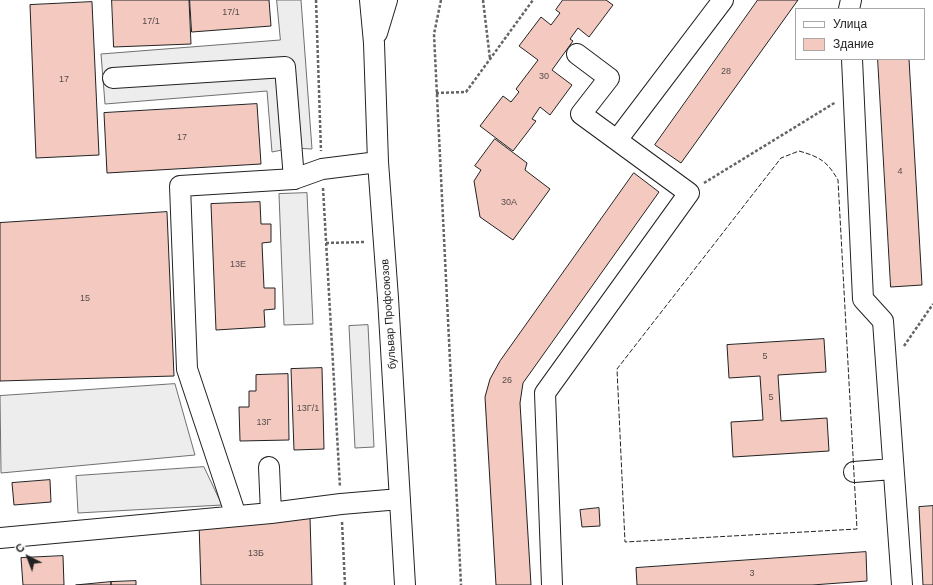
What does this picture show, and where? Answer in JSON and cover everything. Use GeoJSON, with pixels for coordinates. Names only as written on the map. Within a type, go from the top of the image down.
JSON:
{"type":"FeatureCollection","features":[{"type":"Feature","properties":{"kind":"street","name":"бульвар Профсоюзов"},"geometry":{"type":"LineString","coordinates":[[370,0],[374,43],[378,162],[388,298],[405,585]]}},
{"type":"Feature","properties":{"kind":"street","name":"бульвар Профсоюзов"},"geometry":{"type":"LineString","coordinates":[[374,43],[387,0]]}},
{"type":"Feature","properties":{"kind":"street"},"geometry":{"type":"LineString","coordinates":[[617,140],[722,0]]}},
{"type":"Feature","properties":{"kind":"street"},"geometry":{"type":"LineString","coordinates":[[552,585],[545,393],[689,193],[581,114],[609,78],[577,54]]}},
{"type":"Feature","properties":{"kind":"street"},"geometry":{"type":"LineString","coordinates":[[852,60],[863,299],[883,320],[902,585]]}},
{"type":"Feature","properties":{"kind":"street"},"geometry":{"type":"LineString","coordinates":[[113,78],[285,67],[294,179]]}},
{"type":"Feature","properties":{"kind":"street"},"geometry":{"type":"LineString","coordinates":[[236,516],[187,369],[180,186],[294,179],[322,169],[378,162]]}},
{"type":"Feature","properties":{"kind":"street"},"geometry":{"type":"LineString","coordinates":[[269,467],[271,513]]}},
{"type":"Feature","properties":{"kind":"street"},"geometry":{"type":"LineString","coordinates":[[854,472],[894,469]]}},
{"type":"Feature","properties":{"kind":"street"},"geometry":{"type":"LineString","coordinates":[[0,538],[271,513],[341,504],[400,499]]}},
{"type":"Feature","properties":{"kind":"path"},"geometry":{"type":"LineString","coordinates":[[316,0],[322,169],[345,585]]}},
{"type":"Feature","properties":{"kind":"path"},"geometry":{"type":"LineString","coordinates":[[441,0],[434,34],[436,93],[461,585]]}},
{"type":"Feature","properties":{"kind":"path"},"geometry":{"type":"LineString","coordinates":[[484,0],[490,58]]}},
{"type":"Feature","properties":{"kind":"path"},"geometry":{"type":"LineString","coordinates":[[436,93],[466,92],[533,0]]}},
{"type":"Feature","properties":{"kind":"path"},"geometry":{"type":"LineString","coordinates":[[689,193],[853,92]]}},
{"type":"Feature","properties":{"kind":"path"},"geometry":{"type":"LineString","coordinates":[[326,243],[355,243]]}},
{"type":"Feature","properties":{"kind":"path"},"geometry":{"type":"LineString","coordinates":[[903,347],[933,304]]}},
{"type":"Feature","properties":{"kind":"shaded area"},"geometry":{"type":"Polygon","coordinates":[[[277,0],[301,0],[312,149],[292,148],[272,152],[267,91],[105,104],[101,54],[280,40],[277,0]]]}},
{"type":"Feature","properties":{"kind":"shaded area"},"geometry":{"type":"Polygon","coordinates":[[[307,193],[313,324],[284,325],[279,194],[307,193]]]}},
{"type":"Feature","properties":{"kind":"shaded area"},"geometry":{"type":"Polygon","coordinates":[[[368,325],[374,447],[355,448],[349,326],[368,325]]]}},
{"type":"Feature","properties":{"kind":"shaded area"},"geometry":{"type":"Polygon","coordinates":[[[175,384],[195,455],[1,473],[0,396],[175,384]]]}},
{"type":"Feature","properties":{"kind":"shaded area"},"geometry":{"type":"Polygon","coordinates":[[[204,467],[222,505],[78,513],[76,476],[204,467]]]}},
{"type":"Feature","properties":{"kind":"building"},"geometry":{"type":"Polygon","coordinates":[[[112,0],[189,0],[191,44],[114,47],[112,0]]]}},
{"type":"Feature","properties":{"kind":"building"},"geometry":{"type":"Polygon","coordinates":[[[190,0],[269,0],[271,26],[192,32],[190,0]]]}},
{"type":"Feature","properties":{"kind":"building"},"geometry":{"type":"Polygon","coordinates":[[[563,0],[606,0],[613,5],[589,37],[578,28],[570,39],[573,41],[552,70],[572,85],[550,115],[540,107],[532,119],[536,121],[513,151],[480,126],[503,96],[511,102],[519,92],[516,89],[538,60],[519,46],[541,17],[551,25],[560,13],[556,10],[563,0]]]}},
{"type":"Feature","properties":{"kind":"building"},"geometry":{"type":"Polygon","coordinates":[[[758,0],[798,0],[681,163],[655,145],[758,0]]]}},
{"type":"Feature","properties":{"kind":"building"},"geometry":{"type":"Polygon","coordinates":[[[92,2],[99,155],[36,158],[30,5],[92,2]]]}},
{"type":"Feature","properties":{"kind":"building"},"geometry":{"type":"Polygon","coordinates":[[[878,60],[909,60],[922,285],[891,287],[878,60]]]}},
{"type":"Feature","properties":{"kind":"building"},"geometry":{"type":"Polygon","coordinates":[[[257,104],[261,164],[107,173],[104,113],[257,104]]]}},
{"type":"Feature","properties":{"kind":"building"},"geometry":{"type":"Polygon","coordinates":[[[495,139],[527,163],[525,170],[550,189],[513,240],[480,217],[474,181],[481,170],[475,166],[495,139]]]}},
{"type":"Feature","properties":{"kind":"building"},"geometry":{"type":"Polygon","coordinates":[[[634,173],[659,192],[523,383],[520,403],[531,585],[496,585],[485,397],[490,379],[500,361],[634,173]]]}},
{"type":"Feature","properties":{"kind":"building"},"geometry":{"type":"Polygon","coordinates":[[[260,202],[261,224],[271,224],[271,242],[262,243],[264,288],[275,288],[275,309],[264,310],[265,327],[216,330],[211,204],[260,202]]]}},
{"type":"Feature","properties":{"kind":"building"},"geometry":{"type":"Polygon","coordinates":[[[167,212],[174,376],[0,381],[0,223],[167,212]]]}},
{"type":"Feature","properties":{"kind":"building"},"geometry":{"type":"Polygon","coordinates":[[[824,339],[826,372],[778,375],[781,421],[827,418],[829,451],[733,457],[731,422],[763,420],[760,376],[729,378],[727,345],[824,339]]]}},
{"type":"Feature","properties":{"kind":"building"},"geometry":{"type":"Polygon","coordinates":[[[322,368],[324,449],[294,450],[291,369],[322,368]]]}},
{"type":"Feature","properties":{"kind":"building"},"geometry":{"type":"Polygon","coordinates":[[[288,374],[289,440],[240,441],[239,407],[249,407],[249,391],[256,391],[256,375],[288,374]]]}},
{"type":"Feature","properties":{"kind":"building"},"geometry":{"type":"Polygon","coordinates":[[[50,480],[51,502],[14,505],[12,483],[50,480]]]}},
{"type":"Feature","properties":{"kind":"building"},"geometry":{"type":"Polygon","coordinates":[[[933,506],[933,585],[923,585],[919,507],[933,506]]]}},
{"type":"Feature","properties":{"kind":"building"},"geometry":{"type":"Polygon","coordinates":[[[599,508],[600,526],[582,527],[580,510],[599,508]]]}},
{"type":"Feature","properties":{"kind":"building"},"geometry":{"type":"Polygon","coordinates":[[[310,517],[312,585],[201,585],[199,523],[310,517]]]}},
{"type":"Feature","properties":{"kind":"building"},"geometry":{"type":"Polygon","coordinates":[[[866,552],[867,581],[812,585],[637,585],[636,568],[866,552]]]}},
{"type":"Feature","properties":{"kind":"building"},"geometry":{"type":"Polygon","coordinates":[[[63,556],[64,585],[23,585],[21,558],[63,556]]]}},
{"type":"Feature","properties":{"kind":"building"},"geometry":{"type":"Polygon","coordinates":[[[136,581],[136,585],[111,585],[111,582],[136,581]]]}},
{"type":"Feature","properties":{"kind":"building"},"geometry":{"type":"Polygon","coordinates":[[[111,582],[111,585],[76,585],[111,582]]]}},
{"type":"Feature","properties":{"kind":"fence"},"geometry":{"type":"LineString","coordinates":[[799,151],[818,158],[830,168],[838,180],[857,529],[625,542],[617,369],[781,158],[799,151]]}}]}
